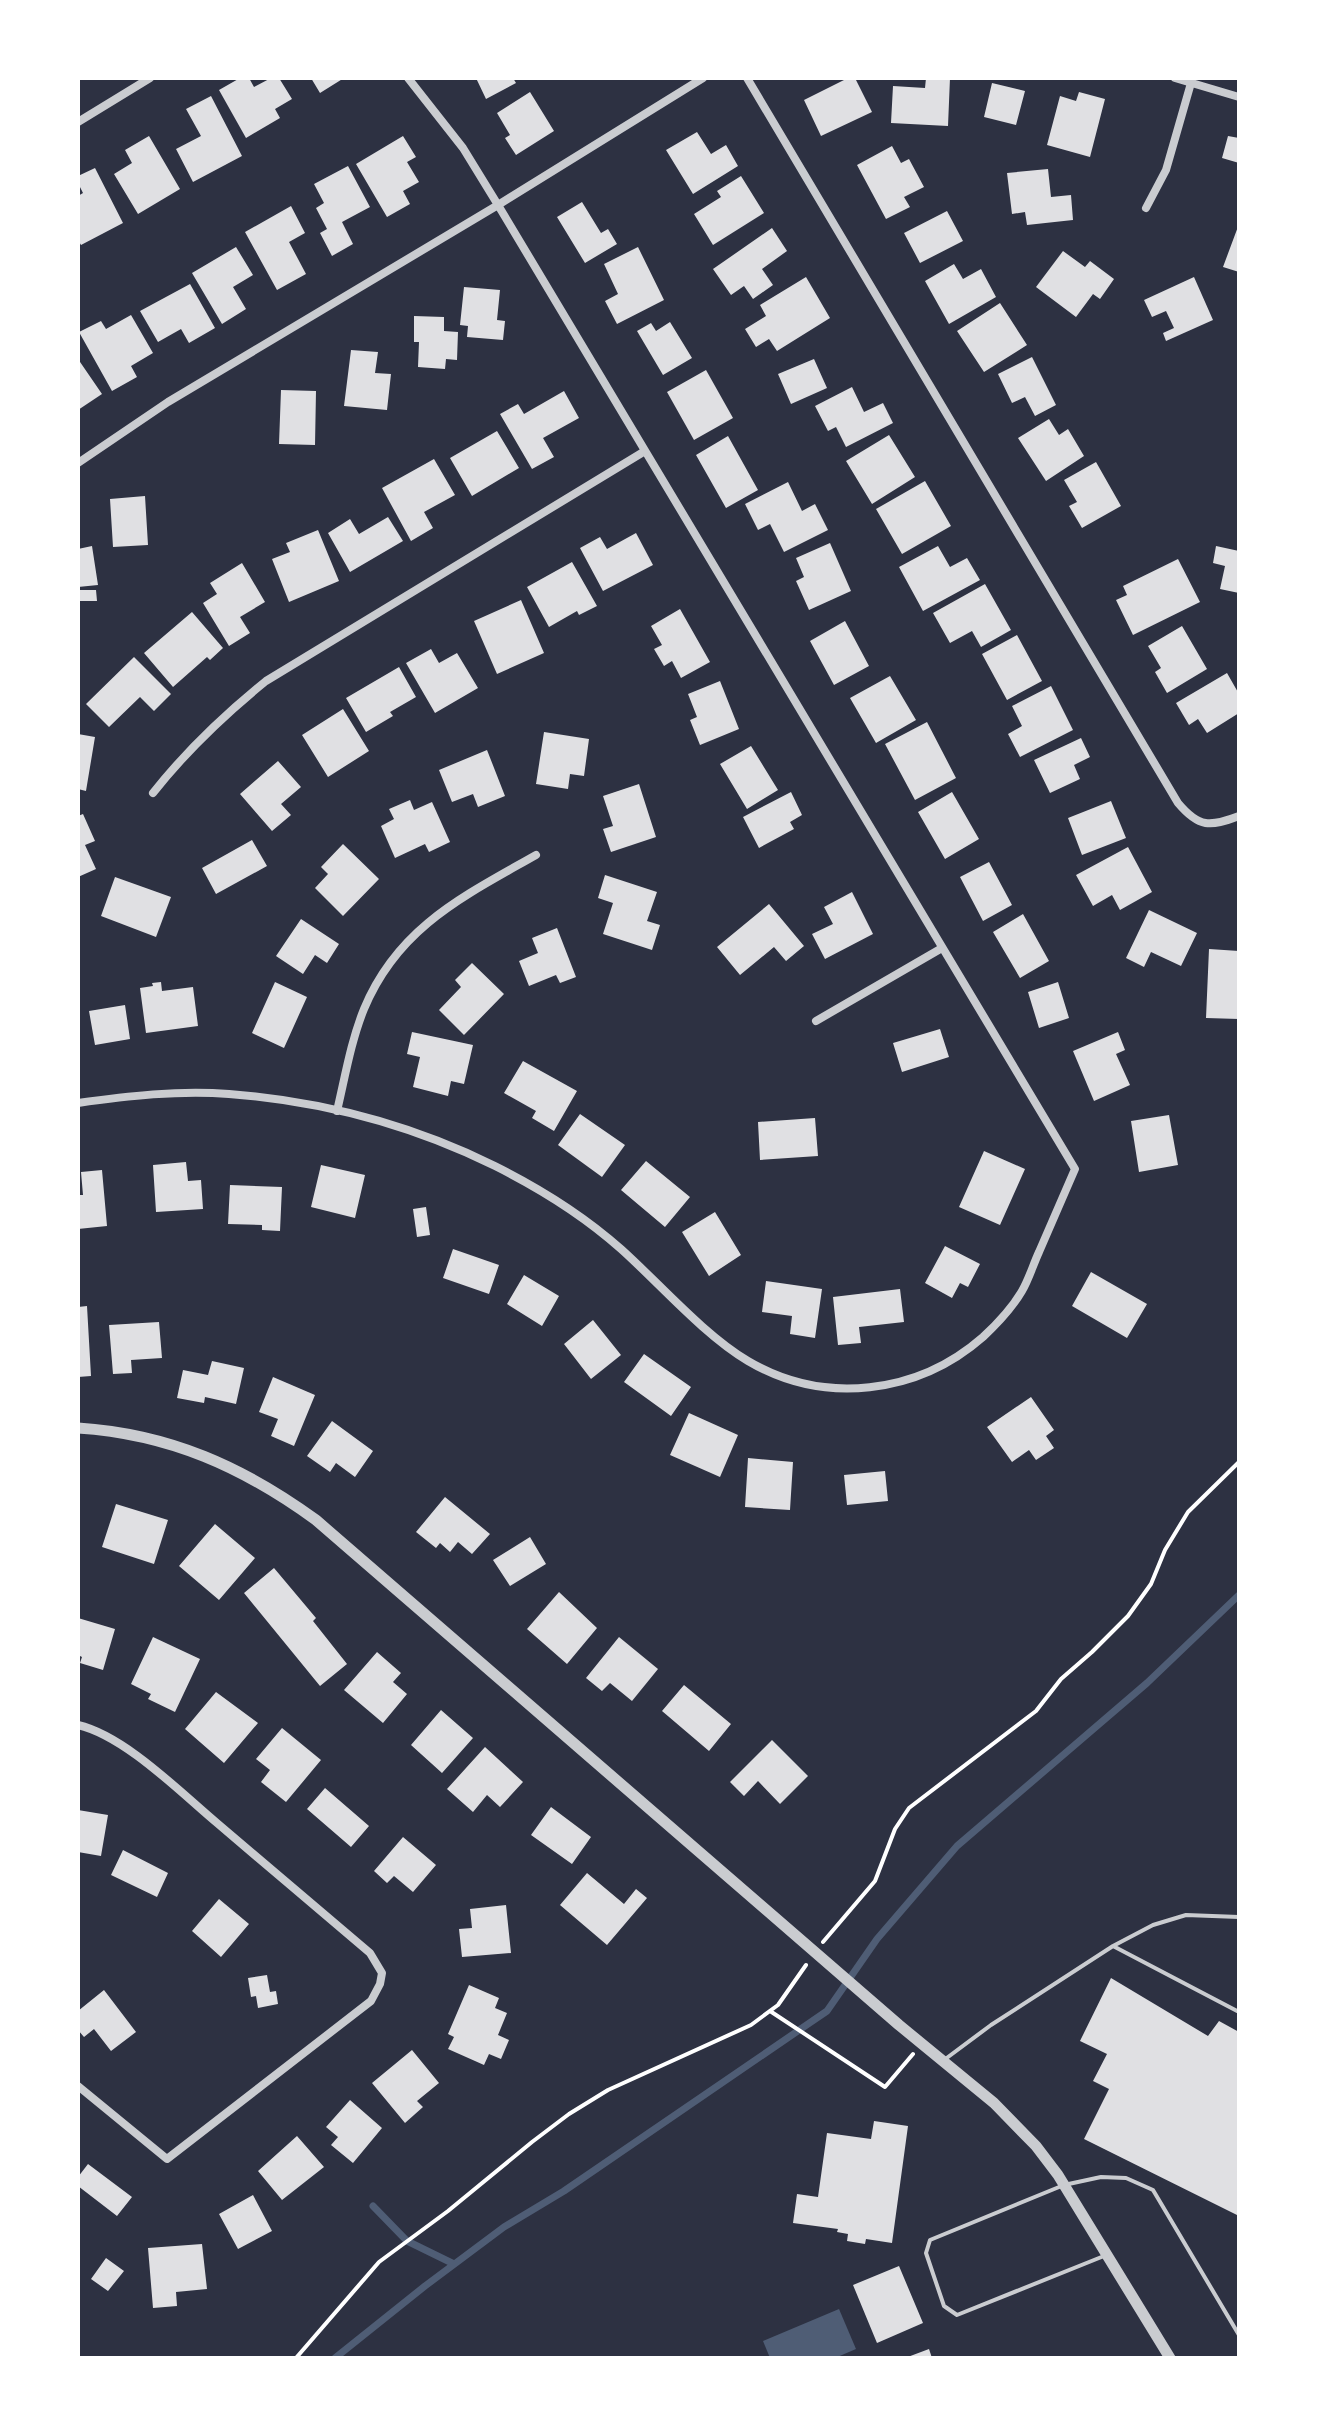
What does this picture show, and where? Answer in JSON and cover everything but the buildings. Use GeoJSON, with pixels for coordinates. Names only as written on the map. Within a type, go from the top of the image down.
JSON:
{"type":"FeatureCollection","features":[{"type":"Feature","properties":{"kind":"street"},"geometry":{"type":"LineString","coordinates":[[78,122],[150,78]]}},
{"type":"Feature","properties":{"kind":"street"},"geometry":{"type":"LineString","coordinates":[[78,1103],[171,1094],[226,1093],[291,1101],[337,1111],[443,1142],[497,1167],[560,1203],[618,1246],[714,1335],[747,1360],[785,1378],[826,1387],[867,1388],[908,1380],[965,1353],[996,1325],[1021,1292],[1075,1169],[498,205],[463,148],[408,78]]}},
{"type":"Feature","properties":{"kind":"street"},"geometry":{"type":"LineString","coordinates":[[78,463],[168,402],[498,205],[703,78]]}},
{"type":"Feature","properties":{"kind":"street"},"geometry":{"type":"LineString","coordinates":[[747,78],[1178,803],[1199,823],[1216,825],[1239,816]]}},
{"type":"Feature","properties":{"kind":"street"},"geometry":{"type":"LineString","coordinates":[[1175,78],[1239,97]]}},
{"type":"Feature","properties":{"kind":"street"},"geometry":{"type":"LineString","coordinates":[[1146,208],[1166,170],[1191,83]]}},
{"type":"Feature","properties":{"kind":"street"},"geometry":{"type":"LineString","coordinates":[[153,793],[223,716],[266,681],[645,451]]}},
{"type":"Feature","properties":{"kind":"street"},"geometry":{"type":"LineString","coordinates":[[337,1111],[361,1017],[388,965],[419,929],[437,914],[536,855]]}},
{"type":"Feature","properties":{"kind":"street"},"geometry":{"type":"LineString","coordinates":[[816,1021],[942,948]]}},
{"type":"Feature","properties":{"kind":"street"},"geometry":{"type":"LineString","coordinates":[[78,1428],[172,1443],[207,1456],[246,1474],[316,1520],[1012,2120],[1036,2146],[1064,2185],[1170,2358]]}},
{"type":"Feature","properties":{"kind":"street"},"geometry":{"type":"LineString","coordinates":[[78,1725],[119,1744],[159,1773],[370,1953],[382,1973],[371,2001],[167,2159],[78,2086]]}},
{"type":"Feature","properties":{"kind":"lane"},"geometry":{"type":"LineString","coordinates":[[944,2060],[991,2025],[1113,1946],[1153,1925],[1186,1915],[1239,1917]]}},
{"type":"Feature","properties":{"kind":"lane"},"geometry":{"type":"LineString","coordinates":[[1113,1946],[1239,2012]]}},
{"type":"Feature","properties":{"kind":"lane"},"geometry":{"type":"LineString","coordinates":[[1107,2255],[957,2315],[944,2306],[926,2253],[930,2240],[1064,2185],[1101,2177],[1126,2178],[1153,2190],[1239,2335]]}},
{"type":"Feature","properties":{"kind":"path"},"geometry":{"type":"LineString","coordinates":[[819,1947],[875,1881],[895,1829],[909,1808],[1036,1711],[1061,1679],[1128,1616],[1151,1584],[1165,1550],[1188,1512],[1239,1462]]}},
{"type":"Feature","properties":{"kind":"path"},"geometry":{"type":"LineString","coordinates":[[296,2358],[379,2262],[569,2114],[608,2090],[740,2031],[778,2005],[812,1957]]}},
{"type":"Feature","properties":{"kind":"path"},"geometry":{"type":"LineString","coordinates":[[770,2011],[885,2087],[923,2043]]}},
{"type":"Feature","properties":{"kind":"water"},"geometry":{"type":"Polygon","coordinates":[[[839,2309],[856,2349],[835,2358],[770,2358],[763,2341],[839,2309]]]}},
{"type":"Feature","properties":{"kind":"waterway"},"geometry":{"type":"LineString","coordinates":[[335,2358],[504,2227],[564,2191],[827,2011],[877,1939],[957,1846],[1147,1683],[1239,1595]]}},
{"type":"Feature","properties":{"kind":"waterway"},"geometry":{"type":"LineString","coordinates":[[373,2206],[407,2241],[454,2264]]}}]}
